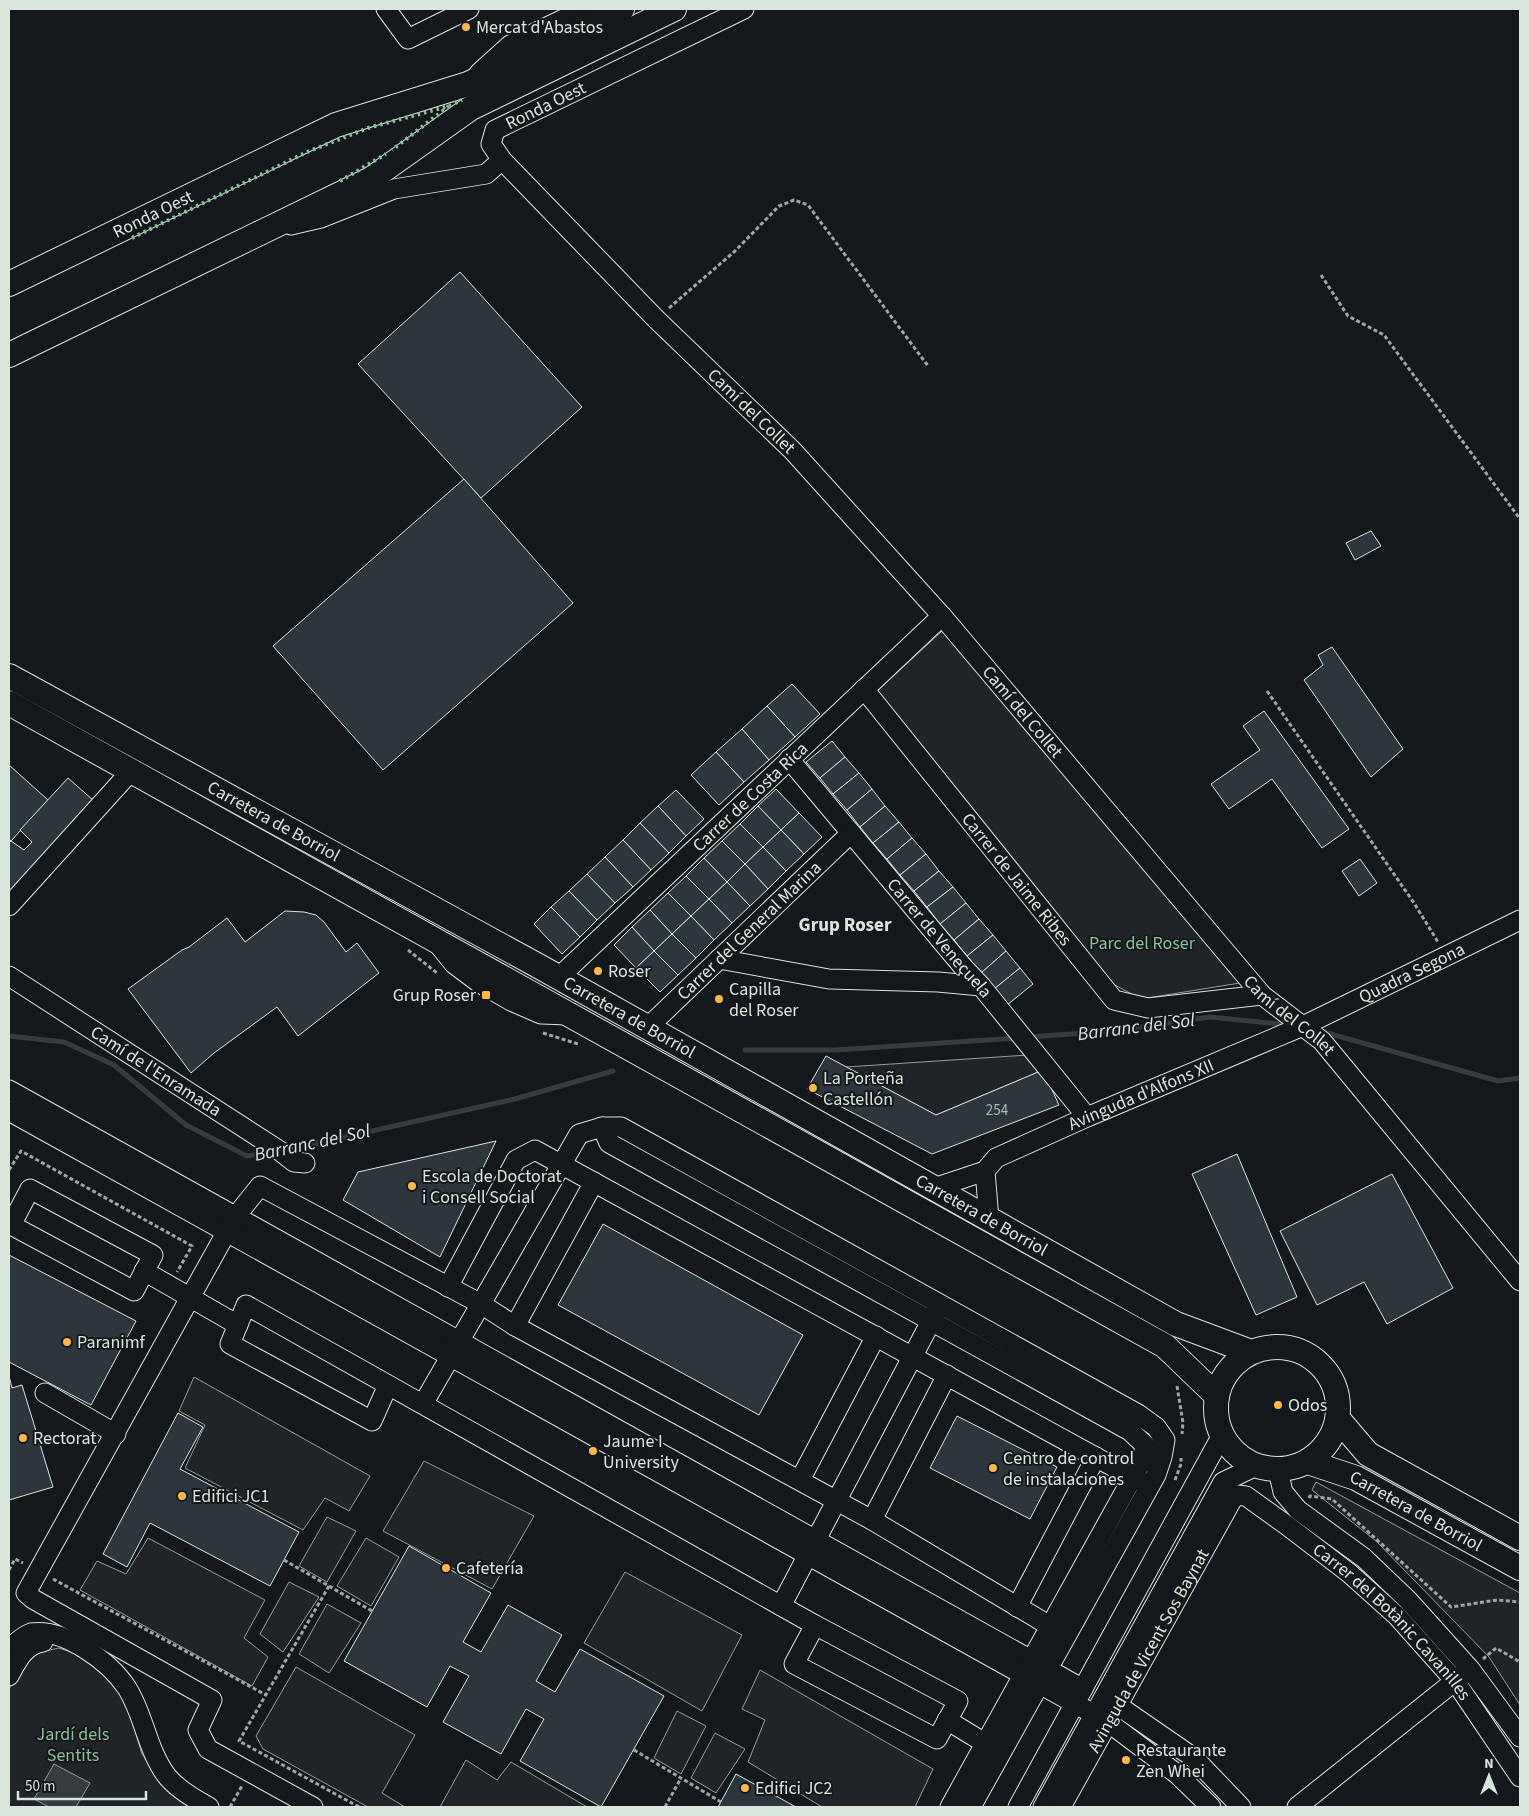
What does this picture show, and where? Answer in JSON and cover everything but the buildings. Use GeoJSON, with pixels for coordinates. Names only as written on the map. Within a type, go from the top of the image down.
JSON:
{"type":"FeatureCollection","features":[{"type":"Feature","properties":{"kind":"main road","name":"Ronda Oest"},"geometry":{"type":"LineString","coordinates":[[9,284],[336,125],[468,84],[622,9]]}},
{"type":"Feature","properties":{"kind":"main road","name":"Ronda Oest"},"geometry":{"type":"LineString","coordinates":[[9,355],[371,179],[470,108],[674,9]]}},
{"type":"Feature","properties":{"kind":"main road","name":"Carretera de Borriol"},"geometry":{"type":"LineString","coordinates":[[9,676],[558,978],[1176,1324],[1252,1352]]}},
{"type":"Feature","properties":{"kind":"main road","name":"Carretera de Borriol"},"geometry":{"type":"LineString","coordinates":[[9,703],[1165,1346],[1217,1396]]}},
{"type":"Feature","properties":{"kind":"main road"},"geometry":{"type":"LineString","coordinates":[[1285,1346],[1316,1359],[1336,1386],[1339,1420],[1328,1445],[1308,1462],[1267,1468],[1236,1454],[1222,1435],[1216,1416],[1217,1396],[1229,1370],[1252,1352],[1285,1346]]}},
{"type":"Feature","properties":{"kind":"main road","name":"Carretera de Borriol"},"geometry":{"type":"LineString","coordinates":[[1339,1420],[1368,1454],[1520,1538]]}},
{"type":"Feature","properties":{"kind":"main road","name":"Carretera de Borriol"},"geometry":{"type":"LineString","coordinates":[[1308,1462],[1356,1478],[1520,1568]]}},
{"type":"Feature","properties":{"kind":"street"},"geometry":{"type":"LineString","coordinates":[[386,9],[408,39],[469,9]]}},
{"type":"Feature","properties":{"kind":"street","name":"Ronda Oest"},"geometry":{"type":"LineString","coordinates":[[468,84],[510,45],[584,9]]}},
{"type":"Feature","properties":{"kind":"street","name":"Ronda Oest"},"geometry":{"type":"LineString","coordinates":[[265,230],[321,218],[394,189],[486,174],[502,160],[491,144],[495,130],[744,9]]}},
{"type":"Feature","properties":{"kind":"street","name":"Camí del Collet"},"geometry":{"type":"LineString","coordinates":[[502,160],[656,319],[792,450],[942,616],[1262,995],[1322,1041],[1520,1281]]}},
{"type":"Feature","properties":{"kind":"street","name":"Carrer de Costa Rica"},"geometry":{"type":"LineString","coordinates":[[558,978],[942,616]]}},
{"type":"Feature","properties":{"kind":"street","name":"Carrer de Jaime Ribes"},"geometry":{"type":"LineString","coordinates":[[864,689],[1114,1000],[1148,1008],[1262,995]]}},
{"type":"Feature","properties":{"kind":"street","name":"Carrer de Veneçuela"},"geometry":{"type":"LineString","coordinates":[[789,759],[981,986],[1087,1118]]}},
{"type":"Feature","properties":{"kind":"street"},"geometry":{"type":"LineString","coordinates":[[9,906],[132,770]]}},
{"type":"Feature","properties":{"kind":"street","name":"Carrer del General Marina"},"geometry":{"type":"LineString","coordinates":[[647,1028],[851,833]]}},
{"type":"Feature","properties":{"kind":"street","name":"Quadra Segona"},"geometry":{"type":"LineString","coordinates":[[1303,1026],[1520,920]]}},
{"type":"Feature","properties":{"kind":"street"},"geometry":{"type":"LineString","coordinates":[[719,959],[829,979],[938,982],[981,986]]}},
{"type":"Feature","properties":{"kind":"street"},"geometry":{"type":"LineString","coordinates":[[938,982],[964,968]]}},
{"type":"Feature","properties":{"kind":"street","name":"Camí de l'Enramada"},"geometry":{"type":"LineString","coordinates":[[9,976],[280,1151],[294,1162],[305,1163]]}},
{"type":"Feature","properties":{"kind":"street","name":"Avinguda d'Alfons XII"},"geometry":{"type":"LineString","coordinates":[[934,1188],[985,1171],[996,1158],[1303,1026]]}},
{"type":"Feature","properties":{"kind":"street"},"geometry":{"type":"LineString","coordinates":[[13,1107],[236,1216],[455,1349]]}},
{"type":"Feature","properties":{"kind":"street"},"geometry":{"type":"LineString","coordinates":[[13,1107],[226,1233],[455,1349]]}},
{"type":"Feature","properties":{"kind":"street"},"geometry":{"type":"LineString","coordinates":[[602,1126],[609,1143],[1130,1431],[1146,1446],[1139,1466],[1051,1625],[1036,1672]]}},
{"type":"Feature","properties":{"kind":"street"},"geometry":{"type":"LineString","coordinates":[[423,1404],[579,1134],[602,1126],[621,1126],[1138,1414],[1156,1426],[1165,1440],[1162,1457],[1150,1486],[1066,1636],[1036,1672],[993,1748],[950,1807]]}},
{"type":"Feature","properties":{"kind":"street"},"geometry":{"type":"LineString","coordinates":[[448,1287],[516,1160],[535,1150],[1150,1486]]}},
{"type":"Feature","properties":{"kind":"street"},"geometry":{"type":"LineString","coordinates":[[985,1171],[990,1219]]}},
{"type":"Feature","properties":{"kind":"street"},"geometry":{"type":"LineString","coordinates":[[515,1326],[594,1182]]}},
{"type":"Feature","properties":{"kind":"street"},"geometry":{"type":"LineString","coordinates":[[313,1807],[208,1749],[198,1730],[212,1700],[30,1596],[38,1572],[116,1434],[190,1296],[236,1216],[260,1186],[481,1304],[515,1326],[872,1520],[1017,1607],[1051,1625],[1066,1636]]}},
{"type":"Feature","properties":{"kind":"street"},"geometry":{"type":"LineString","coordinates":[[30,1189],[153,1255],[144,1271],[134,1291],[11,1225],[14,1204],[30,1189]]}},
{"type":"Feature","properties":{"kind":"street"},"geometry":{"type":"LineString","coordinates":[[144,1271],[238,1325]]}},
{"type":"Feature","properties":{"kind":"street"},"geometry":{"type":"LineString","coordinates":[[781,1606],[940,1304]]}},
{"type":"Feature","properties":{"kind":"street"},"geometry":{"type":"LineString","coordinates":[[388,1384],[372,1422],[230,1344],[246,1305],[388,1384],[815,1625],[958,1701],[937,1740],[794,1664],[815,1625]]}},
{"type":"Feature","properties":{"kind":"street"},"geometry":{"type":"LineString","coordinates":[[800,1480],[876,1336]]}},
{"type":"Feature","properties":{"kind":"street","name":"Avinguda de Vicent Sos Baynat"},"geometry":{"type":"LineString","coordinates":[[455,1349],[1079,1696],[1101,1718]]}},
{"type":"Feature","properties":{"kind":"street"},"geometry":{"type":"LineString","coordinates":[[872,1520],[947,1375]]}},
{"type":"Feature","properties":{"kind":"street"},"geometry":{"type":"LineString","coordinates":[[45,1393],[116,1434]]}},
{"type":"Feature","properties":{"kind":"street"},"geometry":{"type":"LineString","coordinates":[[1018,1807],[1222,1435]]}},
{"type":"Feature","properties":{"kind":"street"},"geometry":{"type":"LineString","coordinates":[[1017,1607],[1096,1457]]}},
{"type":"Feature","properties":{"kind":"street","name":"Avinguda de Vicent Sos Baynat"},"geometry":{"type":"LineString","coordinates":[[1111,1701],[1223,1482],[1267,1468]]}},
{"type":"Feature","properties":{"kind":"street","name":"Carrer del Botànic Cavanilles"},"geometry":{"type":"LineString","coordinates":[[1267,1468],[1298,1510],[1364,1558],[1408,1600],[1462,1675],[1520,1777]]}},
{"type":"Feature","properties":{"kind":"street","name":"Avinguda de Vicent Sos Baynat"},"geometry":{"type":"LineString","coordinates":[[1043,1807],[1101,1718],[1232,1500],[1237,1495]]}},
{"type":"Feature","properties":{"kind":"street","name":"Carrer del Botànic Cavanilles"},"geometry":{"type":"LineString","coordinates":[[1237,1495],[1246,1496],[1349,1573],[1462,1675],[1520,1737]]}},
{"type":"Feature","properties":{"kind":"street"},"geometry":{"type":"LineString","coordinates":[[9,1634],[21,1629],[38,1626],[86,1649],[110,1668],[127,1688],[150,1748],[167,1776],[196,1800],[209,1807]]}},
{"type":"Feature","properties":{"kind":"street"},"geometry":{"type":"LineString","coordinates":[[9,1648],[29,1634],[54,1634]]}},
{"type":"Feature","properties":{"kind":"street"},"geometry":{"type":"LineString","coordinates":[[9,1676],[18,1659],[33,1643],[51,1641],[86,1649]]}},
{"type":"Feature","properties":{"kind":"street"},"geometry":{"type":"LineString","coordinates":[[1297,1807],[1462,1675]]}},
{"type":"Feature","properties":{"kind":"street"},"geometry":{"type":"LineString","coordinates":[[1111,1701],[1194,1758],[1241,1807]]}},
{"type":"Feature","properties":{"kind":"street"},"geometry":{"type":"LineString","coordinates":[[1101,1718],[1177,1774],[1211,1807]]}},
{"type":"Feature","properties":{"kind":"street","name":"Avinguda de Vicent Sos Baynat"},"geometry":{"type":"LineString","coordinates":[[1061,1807],[1101,1718]]}},
{"type":"Feature","properties":{"kind":"street"},"geometry":{"type":"LineString","coordinates":[[947,1720],[993,1748]]}},
{"type":"Feature","properties":{"kind":"street"},"geometry":{"type":"LineString","coordinates":[[971,1807],[993,1748]]}},
{"type":"Feature","properties":{"kind":"path"},"geometry":{"type":"LineString","coordinates":[[656,319],[735,251],[779,206],[794,200],[808,204],[928,366]]}},
{"type":"Feature","properties":{"kind":"path"},"geometry":{"type":"LineString","coordinates":[[1321,275],[1348,316],[1384,335],[1520,519]]}},
{"type":"Feature","properties":{"kind":"path"},"geometry":{"type":"LineString","coordinates":[[1267,691],[1414,904],[1447,957]]}},
{"type":"Feature","properties":{"kind":"path"},"geometry":{"type":"LineString","coordinates":[[402,944],[438,974]]}},
{"type":"Feature","properties":{"kind":"path"},"geometry":{"type":"LineString","coordinates":[[542,1032],[575,1043],[583,1048]]}},
{"type":"Feature","properties":{"kind":"path"},"geometry":{"type":"LineString","coordinates":[[9,1170],[21,1151],[192,1246],[169,1285]]}},
{"type":"Feature","properties":{"kind":"path"},"geometry":{"type":"LineString","coordinates":[[1176,1383],[1183,1423],[1182,1440]]}},
{"type":"Feature","properties":{"kind":"path"},"geometry":{"type":"LineString","coordinates":[[1181,1456],[1181,1464],[1173,1486],[1190,1495]]}},
{"type":"Feature","properties":{"kind":"path"},"geometry":{"type":"LineString","coordinates":[[1298,1510],[1310,1496],[1332,1499],[1451,1607],[1497,1600],[1520,1602]]}},
{"type":"Feature","properties":{"kind":"path"},"geometry":{"type":"LineString","coordinates":[[9,1570],[15,1559],[266,1695]]}},
{"type":"Feature","properties":{"kind":"path"},"geometry":{"type":"LineString","coordinates":[[284,1560],[372,1612]]}},
{"type":"Feature","properties":{"kind":"path"},"geometry":{"type":"LineString","coordinates":[[329,1586],[239,1742],[359,1807]]}},
{"type":"Feature","properties":{"kind":"path"},"geometry":{"type":"LineString","coordinates":[[1462,1675],[1496,1648],[1520,1662]]}},
{"type":"Feature","properties":{"kind":"path"},"geometry":{"type":"LineString","coordinates":[[634,1750],[721,1802]]}},
{"type":"Feature","properties":{"kind":"path"},"geometry":{"type":"LineString","coordinates":[[665,1807],[681,1778]]}},
{"type":"Feature","properties":{"kind":"green space","name":"Parc del Roser"},"geometry":{"type":"Polygon","coordinates":[[[942,631],[1240,983],[1141,999],[1113,984],[876,692],[942,631]]]}},
{"type":"Feature","properties":{"kind":"green space"},"geometry":{"type":"Polygon","coordinates":[[[1028,1055],[1043,1070],[936,1115],[846,1067],[1028,1055]]]}},
{"type":"Feature","properties":{"kind":"green space"},"geometry":{"type":"Polygon","coordinates":[[[194,1377],[370,1476],[349,1511],[325,1498],[303,1530],[185,1468],[205,1425],[179,1411],[194,1377]]]}},
{"type":"Feature","properties":{"kind":"green space"},"geometry":{"type":"Polygon","coordinates":[[[424,1461],[534,1516],[492,1589],[383,1531],[424,1461]]]}},
{"type":"Feature","properties":{"kind":"green space"},"geometry":{"type":"Polygon","coordinates":[[[1316,1482],[1520,1593],[1520,1705],[1489,1657],[1376,1541],[1312,1490],[1316,1482]]]}},
{"type":"Feature","properties":{"kind":"green space"},"geometry":{"type":"Polygon","coordinates":[[[327,1517],[356,1531],[327,1582],[299,1566],[327,1517]]]}},
{"type":"Feature","properties":{"kind":"green space"},"geometry":{"type":"Polygon","coordinates":[[[148,1538],[265,1600],[244,1638],[268,1657],[252,1686],[80,1590],[97,1561],[126,1574],[148,1538]]]}},
{"type":"Feature","properties":{"kind":"green space"},"geometry":{"type":"Polygon","coordinates":[[[366,1538],[399,1557],[371,1606],[337,1586],[366,1538]]]}},
{"type":"Feature","properties":{"kind":"green space"},"geometry":{"type":"Polygon","coordinates":[[[625,1572],[742,1635],[702,1711],[584,1643],[625,1572]]]}},
{"type":"Feature","properties":{"kind":"green space"},"geometry":{"type":"Polygon","coordinates":[[[289,1582],[319,1597],[283,1652],[260,1634],[289,1582]]]}},
{"type":"Feature","properties":{"kind":"green space"},"geometry":{"type":"Polygon","coordinates":[[[327,1604],[361,1623],[329,1673],[299,1654],[327,1604]]]}},
{"type":"Feature","properties":{"kind":"green space","name":"Jardí dels Sentits"},"geometry":{"type":"Polygon","coordinates":[[[59,1648],[83,1656],[123,1692],[142,1754],[161,1781],[193,1807],[9,1807],[9,1689],[22,1666],[40,1652],[59,1648]]]}},
{"type":"Feature","properties":{"kind":"green space"},"geometry":{"type":"Polygon","coordinates":[[[296,1667],[415,1735],[382,1793],[405,1807],[368,1807],[263,1749],[256,1736],[296,1667]]]}},
{"type":"Feature","properties":{"kind":"green space"},"geometry":{"type":"Polygon","coordinates":[[[760,1670],[933,1769],[915,1807],[822,1807],[748,1762],[765,1720],[742,1709],[760,1670]]]}},
{"type":"Feature","properties":{"kind":"green space"},"geometry":{"type":"Polygon","coordinates":[[[677,1711],[706,1726],[681,1774],[654,1758],[677,1711]]]}},
{"type":"Feature","properties":{"kind":"green space"},"geometry":{"type":"Polygon","coordinates":[[[715,1733],[745,1749],[716,1793],[691,1778],[715,1733]]]}},
{"type":"Feature","properties":{"kind":"green space"},"geometry":{"type":"Polygon","coordinates":[[[466,1760],[497,1780],[511,1762],[587,1807],[440,1807],[466,1760]]]}},
{"type":"Feature","properties":{"kind":"shaded area"},"geometry":{"type":"Polygon","coordinates":[[[54,1764],[90,1783],[76,1807],[49,1807],[34,1799],[54,1764]]]}},
{"type":"Feature","properties":{"kind":"waterway","name":"Barranc del Sol"},"geometry":{"type":"LineString","coordinates":[[1028,1037],[1115,1031],[1210,1017],[1290,1025]]}},
{"type":"Feature","properties":{"kind":"waterway","name":"Barranc del Sol"},"geometry":{"type":"LineString","coordinates":[[1320,1031],[1498,1081],[1520,1078]]}},
{"type":"Feature","properties":{"kind":"waterway","name":"Barranc del Sol"},"geometry":{"type":"LineString","coordinates":[[9,1036],[64,1042],[114,1065],[186,1125],[247,1156],[271,1152]]}},
{"type":"Feature","properties":{"kind":"waterway","name":"Barranc del Sol"},"geometry":{"type":"LineString","coordinates":[[745,1050],[836,1050],[1017,1038]]}},
{"type":"Feature","properties":{"kind":"waterway","name":"Barranc del Sol"},"geometry":{"type":"LineString","coordinates":[[287,1150],[515,1099],[613,1071]]}},
{"type":"Feature","properties":{"kind":"hedge"},"geometry":{"type":"LineString","coordinates":[[449,106],[462,100]]}},
{"type":"Feature","properties":{"kind":"hedge"},"geometry":{"type":"LineString","coordinates":[[132,238],[307,152],[368,128],[449,106],[392,150]]}},
{"type":"Feature","properties":{"kind":"hedge"},"geometry":{"type":"LineString","coordinates":[[340,181],[386,154]]}},
{"type":"Feature","properties":{"kind":"place","name":"Mercat d'Abastos"},"geometry":{"type":"Point","coordinates":[466,27]}},
{"type":"Feature","properties":{"kind":"place","name":"Roser"},"geometry":{"type":"Point","coordinates":[598,971]}},
{"type":"Feature","properties":{"kind":"place","name":"Grup Roser"},"geometry":{"type":"Point","coordinates":[486,995]}},
{"type":"Feature","properties":{"kind":"place","name":"Capilla del Roser"},"geometry":{"type":"Point","coordinates":[719,999]}},
{"type":"Feature","properties":{"kind":"place","name":"La Porteña Castellón"},"geometry":{"type":"Point","coordinates":[813,1088]}},
{"type":"Feature","properties":{"kind":"place","name":"Escola de Doctorat i Consell Social"},"geometry":{"type":"Point","coordinates":[412,1186]}},
{"type":"Feature","properties":{"kind":"place","name":"Paranimf"},"geometry":{"type":"Point","coordinates":[67,1342]}},
{"type":"Feature","properties":{"kind":"place","name":"Odos"},"geometry":{"type":"Point","coordinates":[1278,1405]}},
{"type":"Feature","properties":{"kind":"place","name":"Rectorat"},"geometry":{"type":"Point","coordinates":[23,1438]}},
{"type":"Feature","properties":{"kind":"place","name":"Jaume I University"},"geometry":{"type":"Point","coordinates":[593,1451]}},
{"type":"Feature","properties":{"kind":"place","name":"Centro de control de instalaciones"},"geometry":{"type":"Point","coordinates":[993,1468]}},
{"type":"Feature","properties":{"kind":"place","name":"Edifici JC1"},"geometry":{"type":"Point","coordinates":[182,1496]}},
{"type":"Feature","properties":{"kind":"place","name":"Cafetería"},"geometry":{"type":"Point","coordinates":[446,1568]}},
{"type":"Feature","properties":{"kind":"place","name":"Restaurante Zen Whei"},"geometry":{"type":"Point","coordinates":[1126,1760]}},
{"type":"Feature","properties":{"kind":"place","name":"Edifici JC2"},"geometry":{"type":"Point","coordinates":[745,1788]}},
{"type":"Feature","properties":{"kind":"district","name":"Grup Roser"},"geometry":{"type":"Point","coordinates":[845,924]}}]}
